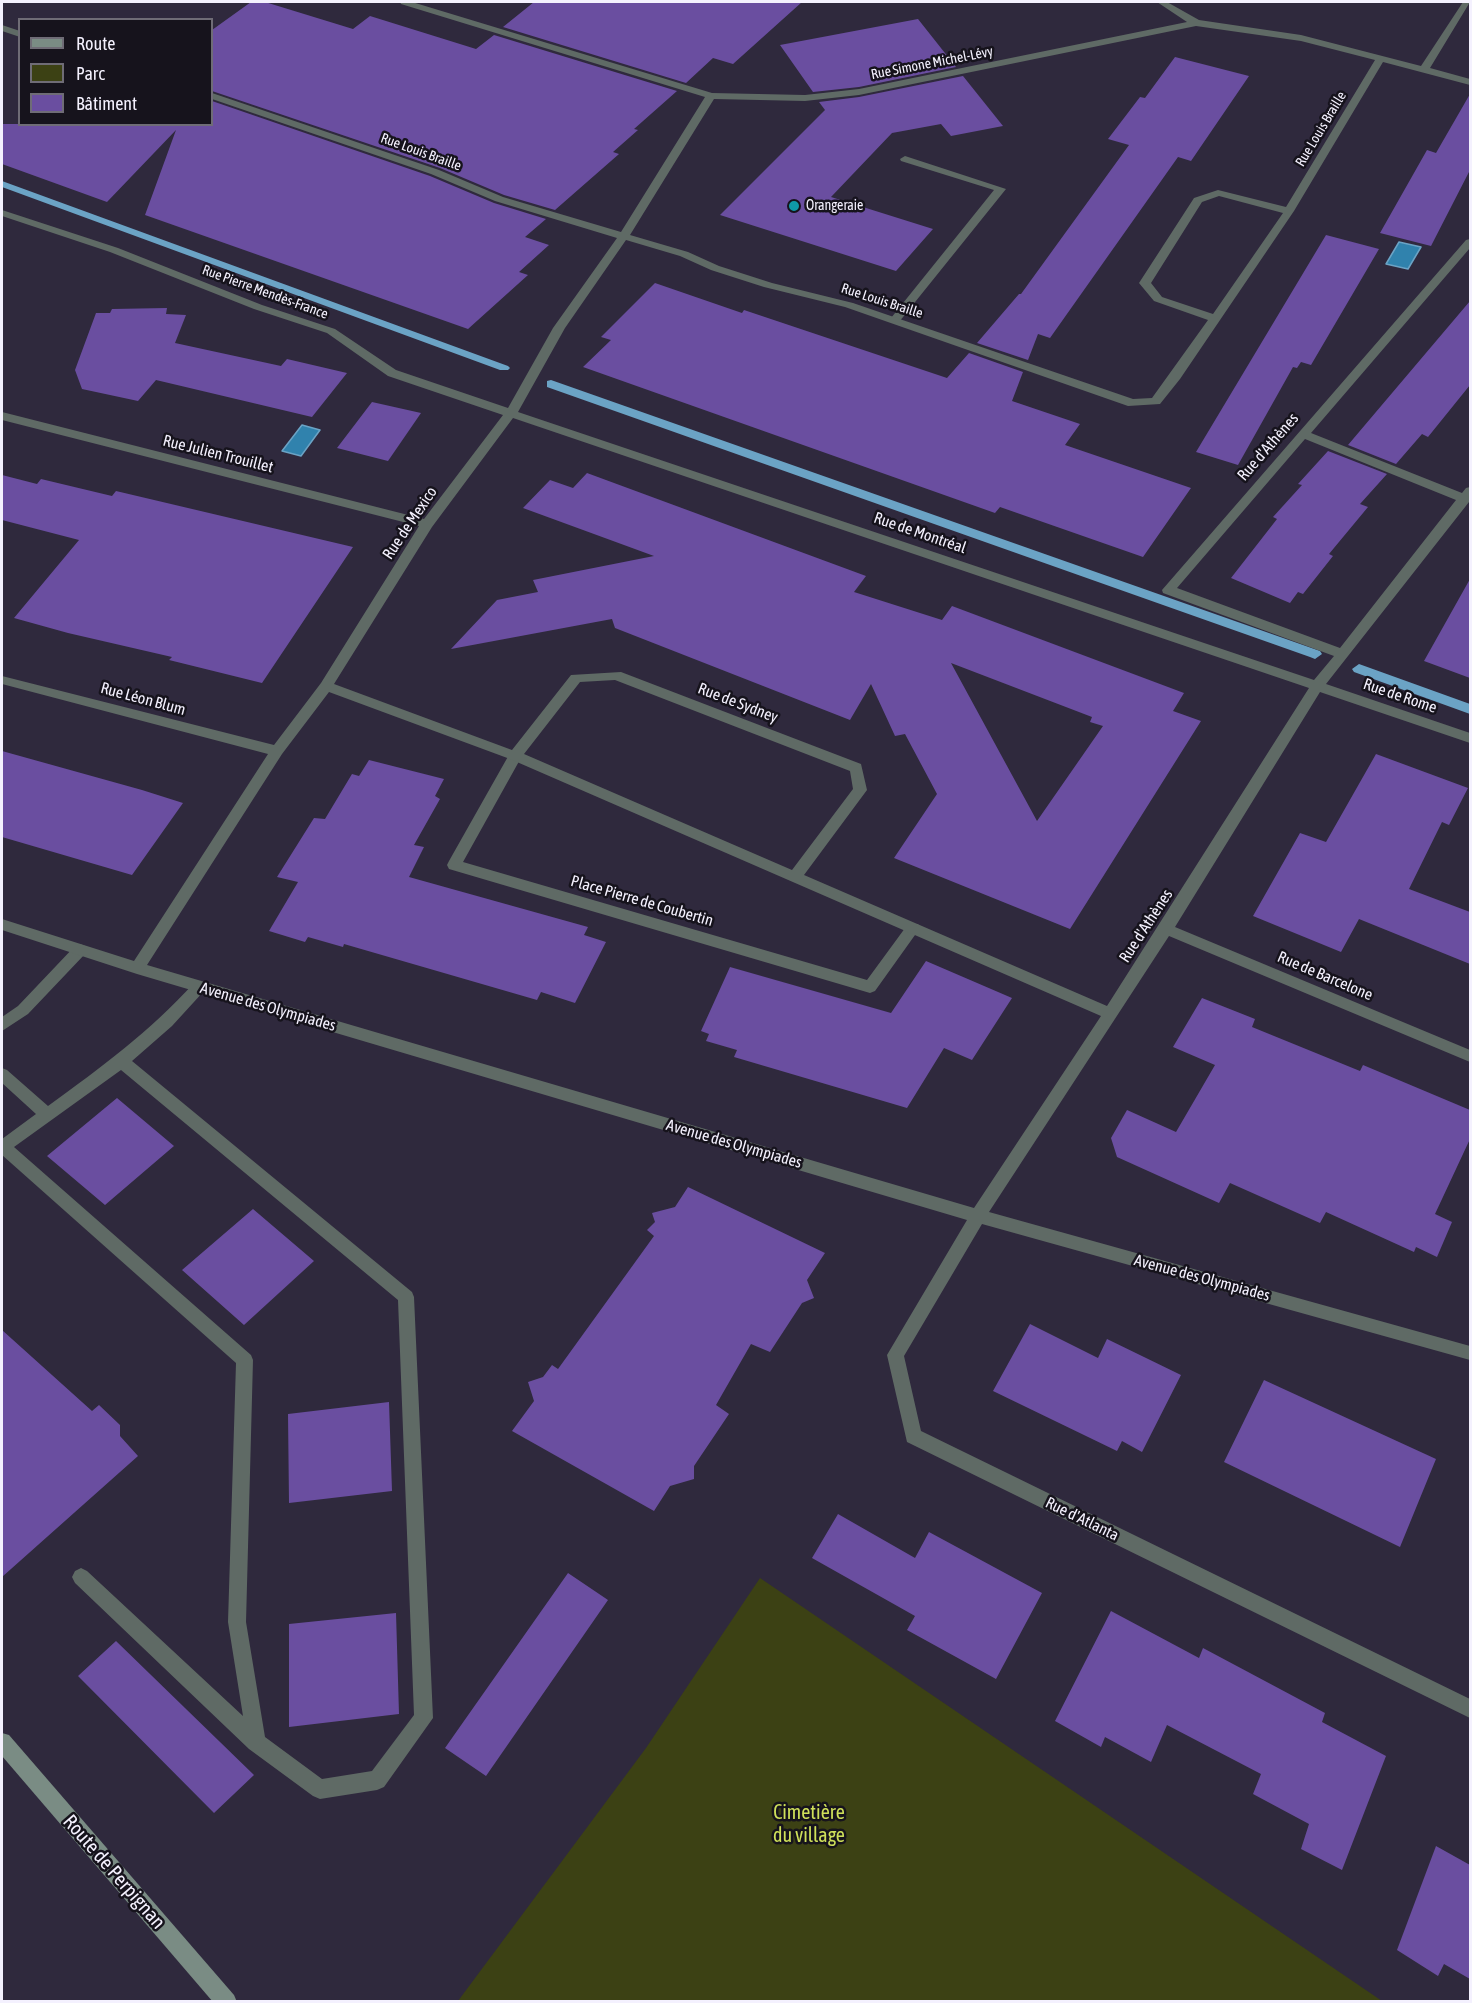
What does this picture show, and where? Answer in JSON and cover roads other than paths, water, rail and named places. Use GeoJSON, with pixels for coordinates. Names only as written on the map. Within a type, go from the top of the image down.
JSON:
{"type":"FeatureCollection","features":[{"type":"Feature","properties":{"kind":"main road","name":"Route de Perpignan"},"geometry":{"type":"LineString","coordinates":[[2,1742],[227,2001]]}},
{"type":"Feature","properties":{"kind":"street","name":"Rue Simone Michel-Lévy"},"geometry":{"type":"LineString","coordinates":[[404,2],[711,96],[805,98],[859,92],[1196,23],[1301,38],[1470,82]]}},
{"type":"Feature","properties":{"kind":"street"},"geometry":{"type":"LineString","coordinates":[[1161,2],[1196,23]]}},
{"type":"Feature","properties":{"kind":"street"},"geometry":{"type":"LineString","coordinates":[[1423,70],[1467,2]]}},
{"type":"Feature","properties":{"kind":"street"},"geometry":{"type":"LineString","coordinates":[[2,28],[18,33]]}},
{"type":"Feature","properties":{"kind":"street","name":"Rue Louis Braille"},"geometry":{"type":"LineString","coordinates":[[213,96],[435,172],[499,199],[684,254],[725,272],[849,305],[1132,403],[1156,401],[1176,376],[1289,212],[1380,60]]}},
{"type":"Feature","properties":{"kind":"street","name":"Rue de Mexico"},"geometry":{"type":"LineString","coordinates":[[137,968],[277,751],[326,686],[427,524],[511,412],[559,328],[624,236],[711,96]]}},
{"type":"Feature","properties":{"kind":"street"},"geometry":{"type":"LineString","coordinates":[[895,320],[1001,189],[904,159]]}},
{"type":"Feature","properties":{"kind":"street"},"geometry":{"type":"LineString","coordinates":[[1215,319],[1158,299],[1145,283],[1198,200],[1218,193],[1289,212]]}},
{"type":"Feature","properties":{"kind":"street","name":"Rue Pierre Mendès-France"},"geometry":{"type":"LineString","coordinates":[[2,213],[114,250],[258,307],[331,332],[392,373],[511,412]]}},
{"type":"Feature","properties":{"kind":"street","name":"Rue d'Athènes"},"geometry":{"type":"LineString","coordinates":[[1343,654],[1168,590],[1470,242]]}},
{"type":"Feature","properties":{"kind":"street","name":"Rue de Montréal"},"geometry":{"type":"LineString","coordinates":[[511,412],[1318,685]]}},
{"type":"Feature","properties":{"kind":"street","name":"Rue Julien Trouillet"},"geometry":{"type":"LineString","coordinates":[[2,416],[427,524]]}},
{"type":"Feature","properties":{"kind":"street"},"geometry":{"type":"LineString","coordinates":[[1303,434],[1468,495]]}},
{"type":"Feature","properties":{"kind":"street","name":"Rue d'Athènes"},"geometry":{"type":"LineString","coordinates":[[978,1216],[1166,929],[1318,685],[1468,495]]}},
{"type":"Feature","properties":{"kind":"street","name":"Rue de Sydney"},"geometry":{"type":"LineString","coordinates":[[515,756],[576,678],[616,675],[856,768],[860,790],[796,876]]}},
{"type":"Feature","properties":{"kind":"street","name":"Rue Léon Blum"},"geometry":{"type":"LineString","coordinates":[[2,680],[277,751]]}},
{"type":"Feature","properties":{"kind":"street","name":"Rue de Rome"},"geometry":{"type":"LineString","coordinates":[[1318,685],[1470,738]]}},
{"type":"Feature","properties":{"kind":"street"},"geometry":{"type":"LineString","coordinates":[[326,686],[515,756],[1111,1014]]}},
{"type":"Feature","properties":{"kind":"street","name":"Place Pierre de Coubertin"},"geometry":{"type":"LineString","coordinates":[[515,756],[454,865],[870,987],[913,928]]}},
{"type":"Feature","properties":{"kind":"street","name":"Avenue des Olympiades"},"geometry":{"type":"LineString","coordinates":[[2,925],[200,987],[978,1216],[1470,1353]]}},
{"type":"Feature","properties":{"kind":"street","name":"Rue de Barcelone"},"geometry":{"type":"LineString","coordinates":[[1166,929],[1470,1056]]}},
{"type":"Feature","properties":{"kind":"street"},"geometry":{"type":"LineString","coordinates":[[2,1025],[23,1011],[80,950]]}},
{"type":"Feature","properties":{"kind":"street"},"geometry":{"type":"LineString","coordinates":[[200,987],[167,1022],[121,1061],[2,1148],[245,1360],[237,1622],[256,1742]]}},
{"type":"Feature","properties":{"kind":"street"},"geometry":{"type":"LineString","coordinates":[[81,1577],[256,1742],[320,1789],[377,1780],[424,1718],[406,1297],[121,1061]]}},
{"type":"Feature","properties":{"kind":"street"},"geometry":{"type":"LineString","coordinates":[[2,1074],[48,1113]]}},
{"type":"Feature","properties":{"kind":"street","name":"Rue d'Atlanta"},"geometry":{"type":"LineString","coordinates":[[978,1216],[895,1355],[913,1436],[1470,1709]]}},
{"type":"Feature","properties":{"kind":"water"},"geometry":{"type":"Polygon","coordinates":[[[1399,242],[1421,247],[1408,269],[1386,264],[1399,242]]]}},
{"type":"Feature","properties":{"kind":"water"},"geometry":{"type":"Polygon","coordinates":[[[302,425],[320,430],[301,456],[282,451],[302,425]]]}},
{"type":"Feature","properties":{"kind":"waterway"},"geometry":{"type":"LineString","coordinates":[[2,184],[504,368]]}},
{"type":"Feature","properties":{"kind":"waterway"},"geometry":{"type":"LineString","coordinates":[[551,384],[1315,654]]}},
{"type":"Feature","properties":{"kind":"waterway"},"geometry":{"type":"LineString","coordinates":[[1359,669],[1470,709]]}},
{"type":"Feature","properties":{"kind":"place","name":"Orangeraie"},"geometry":{"type":"Point","coordinates":[794,206]}},
{"type":"Feature","properties":{"kind":"park label","name":"Cimetière du village"},"geometry":{"type":"Point","coordinates":[809,1824]}}]}
